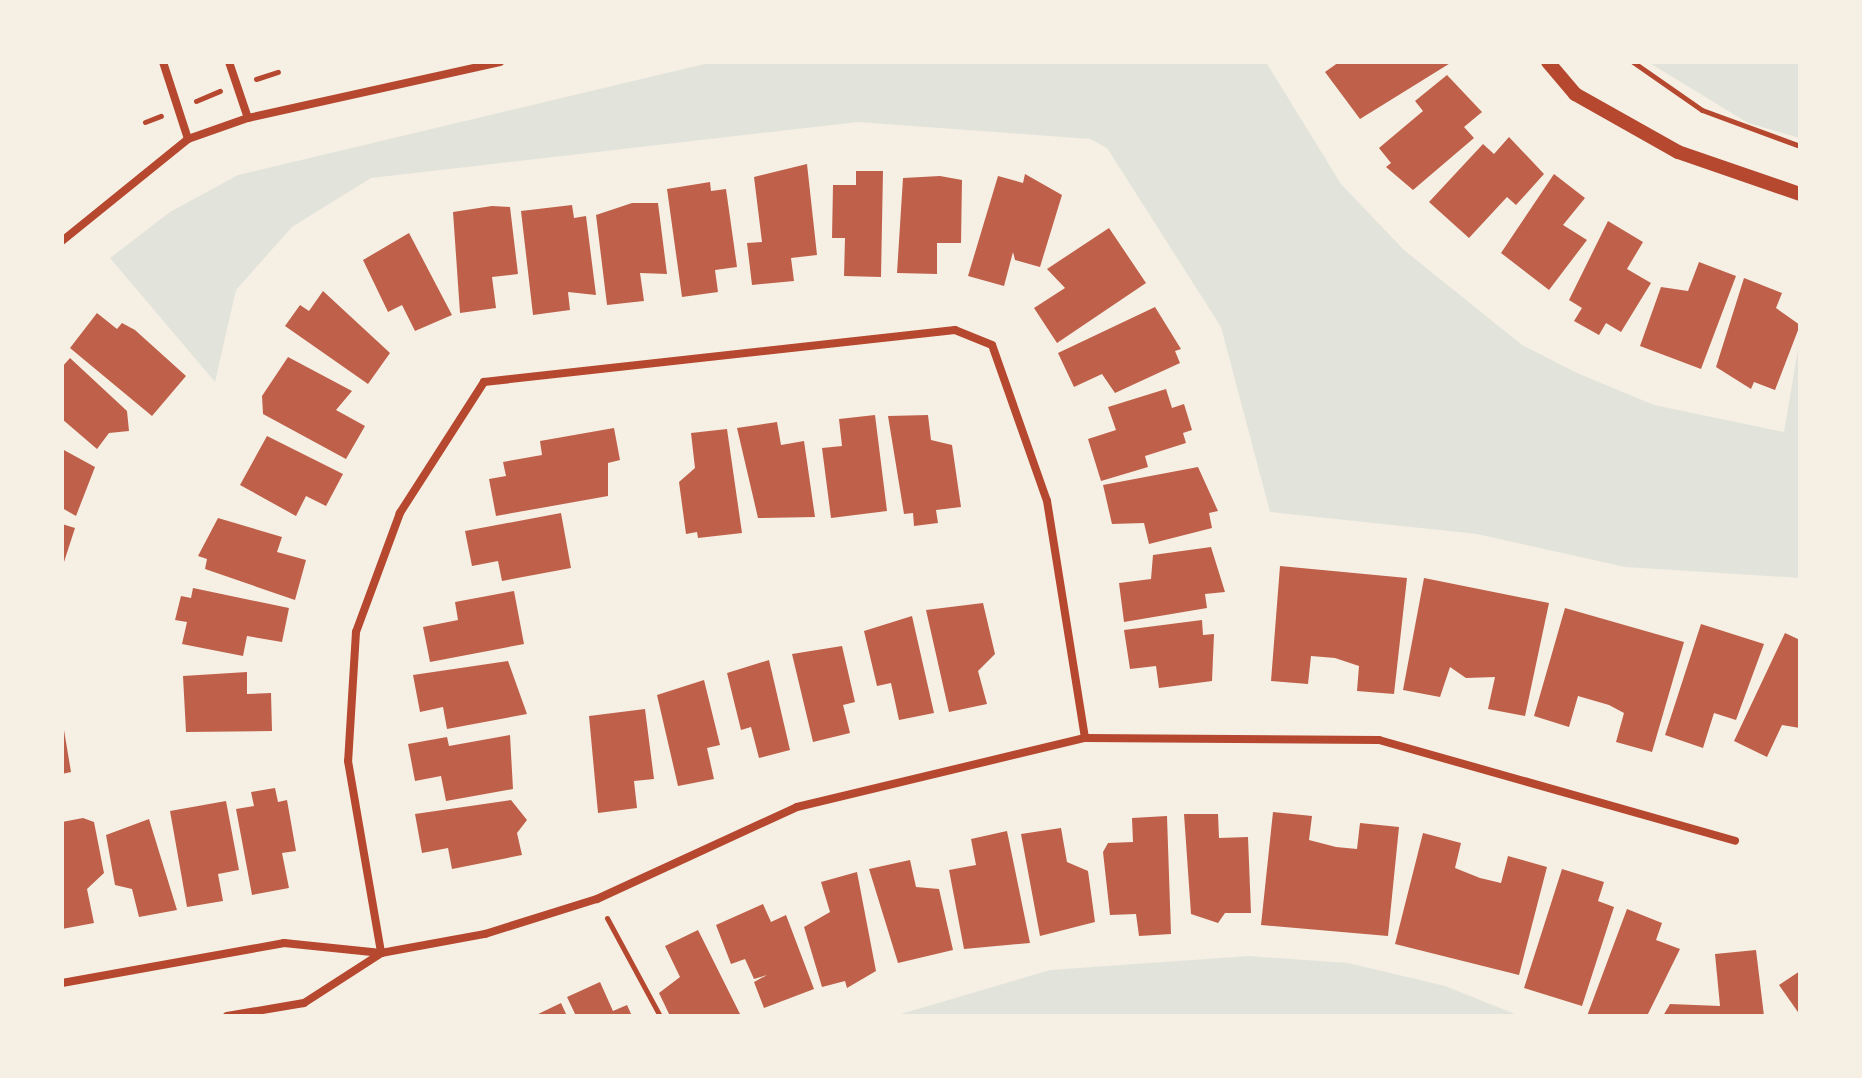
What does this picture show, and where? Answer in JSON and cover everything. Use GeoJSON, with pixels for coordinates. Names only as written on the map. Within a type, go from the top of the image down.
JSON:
{"type":"FeatureCollection","features":[{"type":"Feature","properties":{"kind":"street"},"geometry":{"type":"LineString","coordinates":[[163,62],[188,139]]}},
{"type":"Feature","properties":{"kind":"street"},"geometry":{"type":"LineString","coordinates":[[229,62],[248,118]]}},
{"type":"Feature","properties":{"kind":"street"},"geometry":{"type":"LineString","coordinates":[[62,241],[188,139],[248,118],[500,62]]}},
{"type":"Feature","properties":{"kind":"street"},"geometry":{"type":"LineString","coordinates":[[1548,62],[1575,94],[1678,152],[1800,194]]}},
{"type":"Feature","properties":{"kind":"street"},"geometry":{"type":"LineString","coordinates":[[381,953],[348,761],[356,632],[400,513],[484,382],[955,330],[992,345],[1047,501],[1085,738]]}},
{"type":"Feature","properties":{"kind":"street"},"geometry":{"type":"LineString","coordinates":[[62,983],[284,943],[381,953],[485,934],[597,899],[797,807],[1085,738],[1379,740],[1735,841]]}},
{"type":"Feature","properties":{"kind":"street"},"geometry":{"type":"LineString","coordinates":[[227,1016],[304,1003],[381,953]]}},
{"type":"Feature","properties":{"kind":"path"},"geometry":{"type":"LineString","coordinates":[[1633,62],[1702,110],[1800,146]]}},
{"type":"Feature","properties":{"kind":"path"},"geometry":{"type":"LineString","coordinates":[[145,122],[236,85],[278,72]]}},
{"type":"Feature","properties":{"kind":"path"},"geometry":{"type":"LineString","coordinates":[[597,899],[660,1016]]}},
{"type":"Feature","properties":{"kind":"shaded area"},"geometry":{"type":"Polygon","coordinates":[[[713,62],[1266,62],[1341,184],[1404,250],[1522,345],[1577,373],[1654,405],[1784,432],[1800,337],[1800,578],[1625,567],[1477,534],[1270,512],[1221,327],[1107,148],[1090,139],[858,122],[371,178],[292,227],[236,290],[215,382],[110,258],[170,212],[238,175],[713,62]]]}},
{"type":"Feature","properties":{"kind":"shaded area"},"geometry":{"type":"Polygon","coordinates":[[[1648,62],[1800,62],[1800,138],[1748,123],[1648,62]]]}},
{"type":"Feature","properties":{"kind":"shaded area"},"geometry":{"type":"Polygon","coordinates":[[[1249,956],[1348,963],[1445,986],[1520,1016],[894,1016],[1050,970],[1249,956]]]}},
{"type":"Feature","properties":{"kind":"building"},"geometry":{"type":"Polygon","coordinates":[[[1339,62],[1452,62],[1360,119],[1325,72],[1339,62]]]}},
{"type":"Feature","properties":{"kind":"building"},"geometry":{"type":"Polygon","coordinates":[[[1447,75],[1482,112],[1464,127],[1474,138],[1413,190],[1386,167],[1391,163],[1379,148],[1423,111],[1415,101],[1447,75]]]}},
{"type":"Feature","properties":{"kind":"building"},"geometry":{"type":"Polygon","coordinates":[[[1509,137],[1544,174],[1516,205],[1507,197],[1469,238],[1429,202],[1483,144],[1494,154],[1509,137]]]}},
{"type":"Feature","properties":{"kind":"building"},"geometry":{"type":"Polygon","coordinates":[[[807,164],[817,255],[791,258],[794,281],[752,285],[747,243],[762,242],[754,177],[807,164]]]}},
{"type":"Feature","properties":{"kind":"building"},"geometry":{"type":"Polygon","coordinates":[[[856,171],[883,171],[881,277],[844,276],[845,238],[832,238],[833,185],[856,185],[856,171]]]}},
{"type":"Feature","properties":{"kind":"building"},"geometry":{"type":"Polygon","coordinates":[[[1025,174],[1062,195],[1040,267],[1015,260],[1013,252],[1004,286],[968,276],[998,176],[1023,183],[1025,174]]]}},
{"type":"Feature","properties":{"kind":"building"},"geometry":{"type":"Polygon","coordinates":[[[1554,174],[1585,198],[1563,225],[1587,240],[1549,290],[1501,253],[1554,174]]]}},
{"type":"Feature","properties":{"kind":"building"},"geometry":{"type":"Polygon","coordinates":[[[940,176],[962,180],[961,243],[937,243],[937,274],[897,273],[903,178],[940,176]]]}},
{"type":"Feature","properties":{"kind":"building"},"geometry":{"type":"Polygon","coordinates":[[[710,182],[711,191],[726,189],[737,267],[715,270],[718,292],[682,297],[667,189],[710,182]]]}},
{"type":"Feature","properties":{"kind":"building"},"geometry":{"type":"Polygon","coordinates":[[[632,203],[658,203],[667,274],[640,273],[644,301],[607,305],[596,215],[632,203]]]}},
{"type":"Feature","properties":{"kind":"building"},"geometry":{"type":"Polygon","coordinates":[[[572,205],[574,218],[586,216],[596,295],[568,292],[570,310],[533,315],[521,211],[572,205]]]}},
{"type":"Feature","properties":{"kind":"building"},"geometry":{"type":"Polygon","coordinates":[[[492,206],[510,207],[518,274],[492,277],[496,308],[460,313],[453,212],[492,206]]]}},
{"type":"Feature","properties":{"kind":"building"},"geometry":{"type":"Polygon","coordinates":[[[1608,221],[1643,242],[1627,269],[1651,283],[1621,332],[1606,323],[1599,335],[1574,321],[1582,308],[1569,300],[1608,221]]]}},
{"type":"Feature","properties":{"kind":"building"},"geometry":{"type":"Polygon","coordinates":[[[1109,228],[1146,283],[1057,343],[1034,308],[1065,288],[1047,269],[1109,228]]]}},
{"type":"Feature","properties":{"kind":"building"},"geometry":{"type":"Polygon","coordinates":[[[409,233],[452,315],[415,331],[402,305],[388,312],[363,260],[409,233]]]}},
{"type":"Feature","properties":{"kind":"building"},"geometry":{"type":"Polygon","coordinates":[[[1699,262],[1736,276],[1701,369],[1640,346],[1661,287],[1688,291],[1699,262]]]}},
{"type":"Feature","properties":{"kind":"building"},"geometry":{"type":"Polygon","coordinates":[[[1744,278],[1782,293],[1776,308],[1800,325],[1775,390],[1754,382],[1751,389],[1716,367],[1744,278]]]}},
{"type":"Feature","properties":{"kind":"building"},"geometry":{"type":"Polygon","coordinates":[[[323,291],[390,353],[368,384],[285,326],[300,305],[309,311],[323,291]]]}},
{"type":"Feature","properties":{"kind":"building"},"geometry":{"type":"Polygon","coordinates":[[[1155,307],[1181,349],[1175,351],[1180,363],[1115,393],[1102,374],[1074,387],[1058,353],[1155,307]]]}},
{"type":"Feature","properties":{"kind":"building"},"geometry":{"type":"Polygon","coordinates":[[[97,313],[117,329],[122,323],[135,330],[186,376],[152,416],[70,348],[97,313]]]}},
{"type":"Feature","properties":{"kind":"building"},"geometry":{"type":"Polygon","coordinates":[[[288,357],[352,391],[336,410],[365,426],[346,459],[263,414],[262,396],[288,357]]]}},
{"type":"Feature","properties":{"kind":"building"},"geometry":{"type":"Polygon","coordinates":[[[70,358],[127,411],[129,431],[109,433],[97,449],[62,419],[62,367],[70,358]]]}},
{"type":"Feature","properties":{"kind":"building"},"geometry":{"type":"Polygon","coordinates":[[[1166,389],[1172,408],[1184,404],[1192,430],[1183,433],[1186,443],[1145,456],[1148,467],[1101,481],[1088,439],[1116,430],[1108,407],[1166,389]]]}},
{"type":"Feature","properties":{"kind":"building"},"geometry":{"type":"Polygon","coordinates":[[[875,415],[887,511],[831,518],[822,448],[842,446],[839,419],[875,415]]]}},
{"type":"Feature","properties":{"kind":"building"},"geometry":{"type":"Polygon","coordinates":[[[928,415],[931,440],[952,445],[961,507],[936,510],[938,523],[914,526],[913,513],[904,514],[888,416],[928,415]]]}},
{"type":"Feature","properties":{"kind":"building"},"geometry":{"type":"Polygon","coordinates":[[[777,422],[781,445],[804,441],[815,517],[758,518],[737,428],[777,422]]]}},
{"type":"Feature","properties":{"kind":"building"},"geometry":{"type":"Polygon","coordinates":[[[614,428],[620,460],[608,463],[608,496],[496,516],[489,479],[506,476],[503,462],[542,455],[540,441],[614,428]]]}},
{"type":"Feature","properties":{"kind":"building"},"geometry":{"type":"Polygon","coordinates":[[[727,429],[742,533],[698,538],[697,532],[686,534],[679,482],[695,468],[691,433],[727,429]]]}},
{"type":"Feature","properties":{"kind":"building"},"geometry":{"type":"Polygon","coordinates":[[[267,436],[343,474],[326,506],[306,496],[296,516],[240,485],[267,436]]]}},
{"type":"Feature","properties":{"kind":"building"},"geometry":{"type":"Polygon","coordinates":[[[62,449],[95,467],[76,516],[62,508],[62,449]]]}},
{"type":"Feature","properties":{"kind":"building"},"geometry":{"type":"Polygon","coordinates":[[[1198,467],[1218,511],[1209,513],[1212,528],[1149,544],[1144,523],[1112,524],[1103,485],[1198,467]]]}},
{"type":"Feature","properties":{"kind":"building"},"geometry":{"type":"Polygon","coordinates":[[[561,513],[571,568],[502,581],[498,561],[472,566],[465,531],[561,513]]]}},
{"type":"Feature","properties":{"kind":"building"},"geometry":{"type":"Polygon","coordinates":[[[218,518],[282,537],[277,552],[306,560],[295,600],[205,569],[207,559],[198,556],[218,518]]]}},
{"type":"Feature","properties":{"kind":"building"},"geometry":{"type":"Polygon","coordinates":[[[62,524],[75,528],[63,565],[62,565],[62,524]]]}},
{"type":"Feature","properties":{"kind":"building"},"geometry":{"type":"Polygon","coordinates":[[[1211,547],[1225,592],[1205,594],[1207,608],[1124,622],[1119,583],[1151,579],[1153,555],[1211,547]]]}},
{"type":"Feature","properties":{"kind":"building"},"geometry":{"type":"Polygon","coordinates":[[[1280,566],[1407,578],[1394,694],[1357,691],[1359,666],[1335,658],[1311,656],[1308,684],[1271,681],[1280,566]]]}},
{"type":"Feature","properties":{"kind":"building"},"geometry":{"type":"Polygon","coordinates":[[[1424,578],[1549,603],[1525,716],[1488,709],[1495,677],[1466,678],[1450,667],[1440,697],[1403,690],[1424,578]]]}},
{"type":"Feature","properties":{"kind":"building"},"geometry":{"type":"Polygon","coordinates":[[[193,588],[289,608],[282,642],[247,636],[243,656],[182,644],[187,622],[175,620],[181,596],[191,598],[193,588]]]}},
{"type":"Feature","properties":{"kind":"building"},"geometry":{"type":"Polygon","coordinates":[[[514,591],[524,644],[430,662],[423,627],[458,620],[455,602],[514,591]]]}},
{"type":"Feature","properties":{"kind":"building"},"geometry":{"type":"Polygon","coordinates":[[[983,603],[995,654],[978,671],[987,704],[949,712],[926,610],[983,603]]]}},
{"type":"Feature","properties":{"kind":"building"},"geometry":{"type":"Polygon","coordinates":[[[1565,608],[1684,642],[1652,752],[1616,742],[1624,713],[1609,705],[1578,696],[1569,727],[1534,716],[1565,608]]]}},
{"type":"Feature","properties":{"kind":"building"},"geometry":{"type":"Polygon","coordinates":[[[912,616],[934,713],[899,720],[891,683],[877,686],[864,631],[912,616]]]}},
{"type":"Feature","properties":{"kind":"building"},"geometry":{"type":"Polygon","coordinates":[[[1202,620],[1203,635],[1214,634],[1212,681],[1159,688],[1156,666],[1130,669],[1124,630],[1202,620]]]}},
{"type":"Feature","properties":{"kind":"building"},"geometry":{"type":"Polygon","coordinates":[[[1701,624],[1764,644],[1736,720],[1714,713],[1703,748],[1665,735],[1701,624]]]}},
{"type":"Feature","properties":{"kind":"building"},"geometry":{"type":"Polygon","coordinates":[[[1785,633],[1800,640],[1800,728],[1782,725],[1767,757],[1734,741],[1785,633]]]}},
{"type":"Feature","properties":{"kind":"building"},"geometry":{"type":"Polygon","coordinates":[[[842,646],[855,702],[843,705],[850,733],[813,742],[792,654],[842,646]]]}},
{"type":"Feature","properties":{"kind":"building"},"geometry":{"type":"Polygon","coordinates":[[[769,660],[790,750],[759,758],[751,727],[741,730],[727,673],[769,660]]]}},
{"type":"Feature","properties":{"kind":"building"},"geometry":{"type":"Polygon","coordinates":[[[508,661],[527,714],[447,729],[443,707],[420,712],[413,675],[508,661]]]}},
{"type":"Feature","properties":{"kind":"building"},"geometry":{"type":"Polygon","coordinates":[[[247,672],[247,694],[271,693],[272,731],[186,732],[183,676],[247,672]]]}},
{"type":"Feature","properties":{"kind":"building"},"geometry":{"type":"Polygon","coordinates":[[[704,680],[720,745],[707,748],[714,779],[678,786],[657,695],[704,680]]]}},
{"type":"Feature","properties":{"kind":"building"},"geometry":{"type":"Polygon","coordinates":[[[645,709],[654,779],[634,781],[637,808],[598,813],[589,716],[645,709]]]}},
{"type":"Feature","properties":{"kind":"building"},"geometry":{"type":"Polygon","coordinates":[[[62,718],[71,772],[62,774],[62,718]]]}},
{"type":"Feature","properties":{"kind":"building"},"geometry":{"type":"Polygon","coordinates":[[[510,735],[513,789],[446,801],[441,776],[415,781],[408,744],[447,737],[449,746],[510,735]]]}},
{"type":"Feature","properties":{"kind":"building"},"geometry":{"type":"Polygon","coordinates":[[[275,788],[278,802],[287,800],[296,851],[282,853],[289,888],[252,895],[236,809],[254,806],[251,792],[275,788]]]}},
{"type":"Feature","properties":{"kind":"building"},"geometry":{"type":"Polygon","coordinates":[[[511,800],[527,820],[517,833],[522,855],[452,869],[448,848],[422,853],[415,814],[511,800]]]}},
{"type":"Feature","properties":{"kind":"building"},"geometry":{"type":"Polygon","coordinates":[[[226,801],[239,870],[218,874],[223,901],[187,907],[170,811],[226,801]]]}},
{"type":"Feature","properties":{"kind":"building"},"geometry":{"type":"Polygon","coordinates":[[[1273,812],[1312,816],[1309,840],[1336,847],[1357,849],[1360,823],[1399,827],[1388,936],[1261,925],[1273,812]]]}},
{"type":"Feature","properties":{"kind":"building"},"geometry":{"type":"Polygon","coordinates":[[[1184,814],[1218,814],[1219,838],[1248,837],[1251,913],[1225,913],[1218,923],[1191,914],[1184,814]]]}},
{"type":"Feature","properties":{"kind":"building"},"geometry":{"type":"Polygon","coordinates":[[[1167,816],[1171,934],[1139,936],[1136,914],[1110,915],[1103,852],[1108,843],[1133,842],[1132,818],[1167,816]]]}},
{"type":"Feature","properties":{"kind":"building"},"geometry":{"type":"Polygon","coordinates":[[[83,818],[94,822],[104,873],[87,889],[94,923],[62,929],[62,822],[83,818]]]}},
{"type":"Feature","properties":{"kind":"building"},"geometry":{"type":"Polygon","coordinates":[[[149,819],[177,910],[139,917],[132,889],[115,885],[106,835],[149,819]]]}},
{"type":"Feature","properties":{"kind":"building"},"geometry":{"type":"Polygon","coordinates":[[[1061,828],[1067,862],[1088,871],[1095,922],[1040,936],[1021,834],[1061,828]]]}},
{"type":"Feature","properties":{"kind":"building"},"geometry":{"type":"Polygon","coordinates":[[[1007,831],[1030,943],[964,949],[949,870],[976,865],[971,839],[1007,831]]]}},
{"type":"Feature","properties":{"kind":"building"},"geometry":{"type":"Polygon","coordinates":[[[1423,833],[1461,843],[1455,868],[1480,878],[1501,883],[1508,856],[1547,867],[1519,975],[1395,944],[1423,833]]]}},
{"type":"Feature","properties":{"kind":"building"},"geometry":{"type":"Polygon","coordinates":[[[910,860],[916,887],[939,889],[953,950],[898,963],[869,869],[910,860]]]}},
{"type":"Feature","properties":{"kind":"building"},"geometry":{"type":"Polygon","coordinates":[[[1562,869],[1604,882],[1598,901],[1614,907],[1582,1006],[1524,988],[1562,869]]]}},
{"type":"Feature","properties":{"kind":"building"},"geometry":{"type":"Polygon","coordinates":[[[857,872],[876,971],[847,988],[845,981],[822,987],[804,927],[830,912],[821,882],[857,872]]]}},
{"type":"Feature","properties":{"kind":"building"},"geometry":{"type":"Polygon","coordinates":[[[763,904],[771,922],[786,915],[814,989],[764,1008],[754,982],[767,975],[754,979],[745,959],[731,964],[716,925],[763,904]]]}},
{"type":"Feature","properties":{"kind":"building"},"geometry":{"type":"Polygon","coordinates":[[[1627,909],[1662,923],[1656,940],[1680,949],[1647,1016],[1587,1016],[1627,909]]]}},
{"type":"Feature","properties":{"kind":"building"},"geometry":{"type":"Polygon","coordinates":[[[698,930],[741,1016],[670,1016],[659,993],[680,977],[665,946],[698,930]]]}},
{"type":"Feature","properties":{"kind":"building"},"geometry":{"type":"Polygon","coordinates":[[[1756,950],[1764,1016],[1663,1016],[1670,1004],[1720,1006],[1715,954],[1756,950]]]}},
{"type":"Feature","properties":{"kind":"building"},"geometry":{"type":"Polygon","coordinates":[[[1800,971],[1800,1015],[1779,985],[1800,971]]]}},
{"type":"Feature","properties":{"kind":"building"},"geometry":{"type":"Polygon","coordinates":[[[600,982],[613,1011],[627,1005],[632,1016],[576,1016],[567,997],[600,982]]]}},
{"type":"Feature","properties":{"kind":"building"},"geometry":{"type":"Polygon","coordinates":[[[561,1003],[567,1016],[534,1016],[561,1003]]]}}]}
